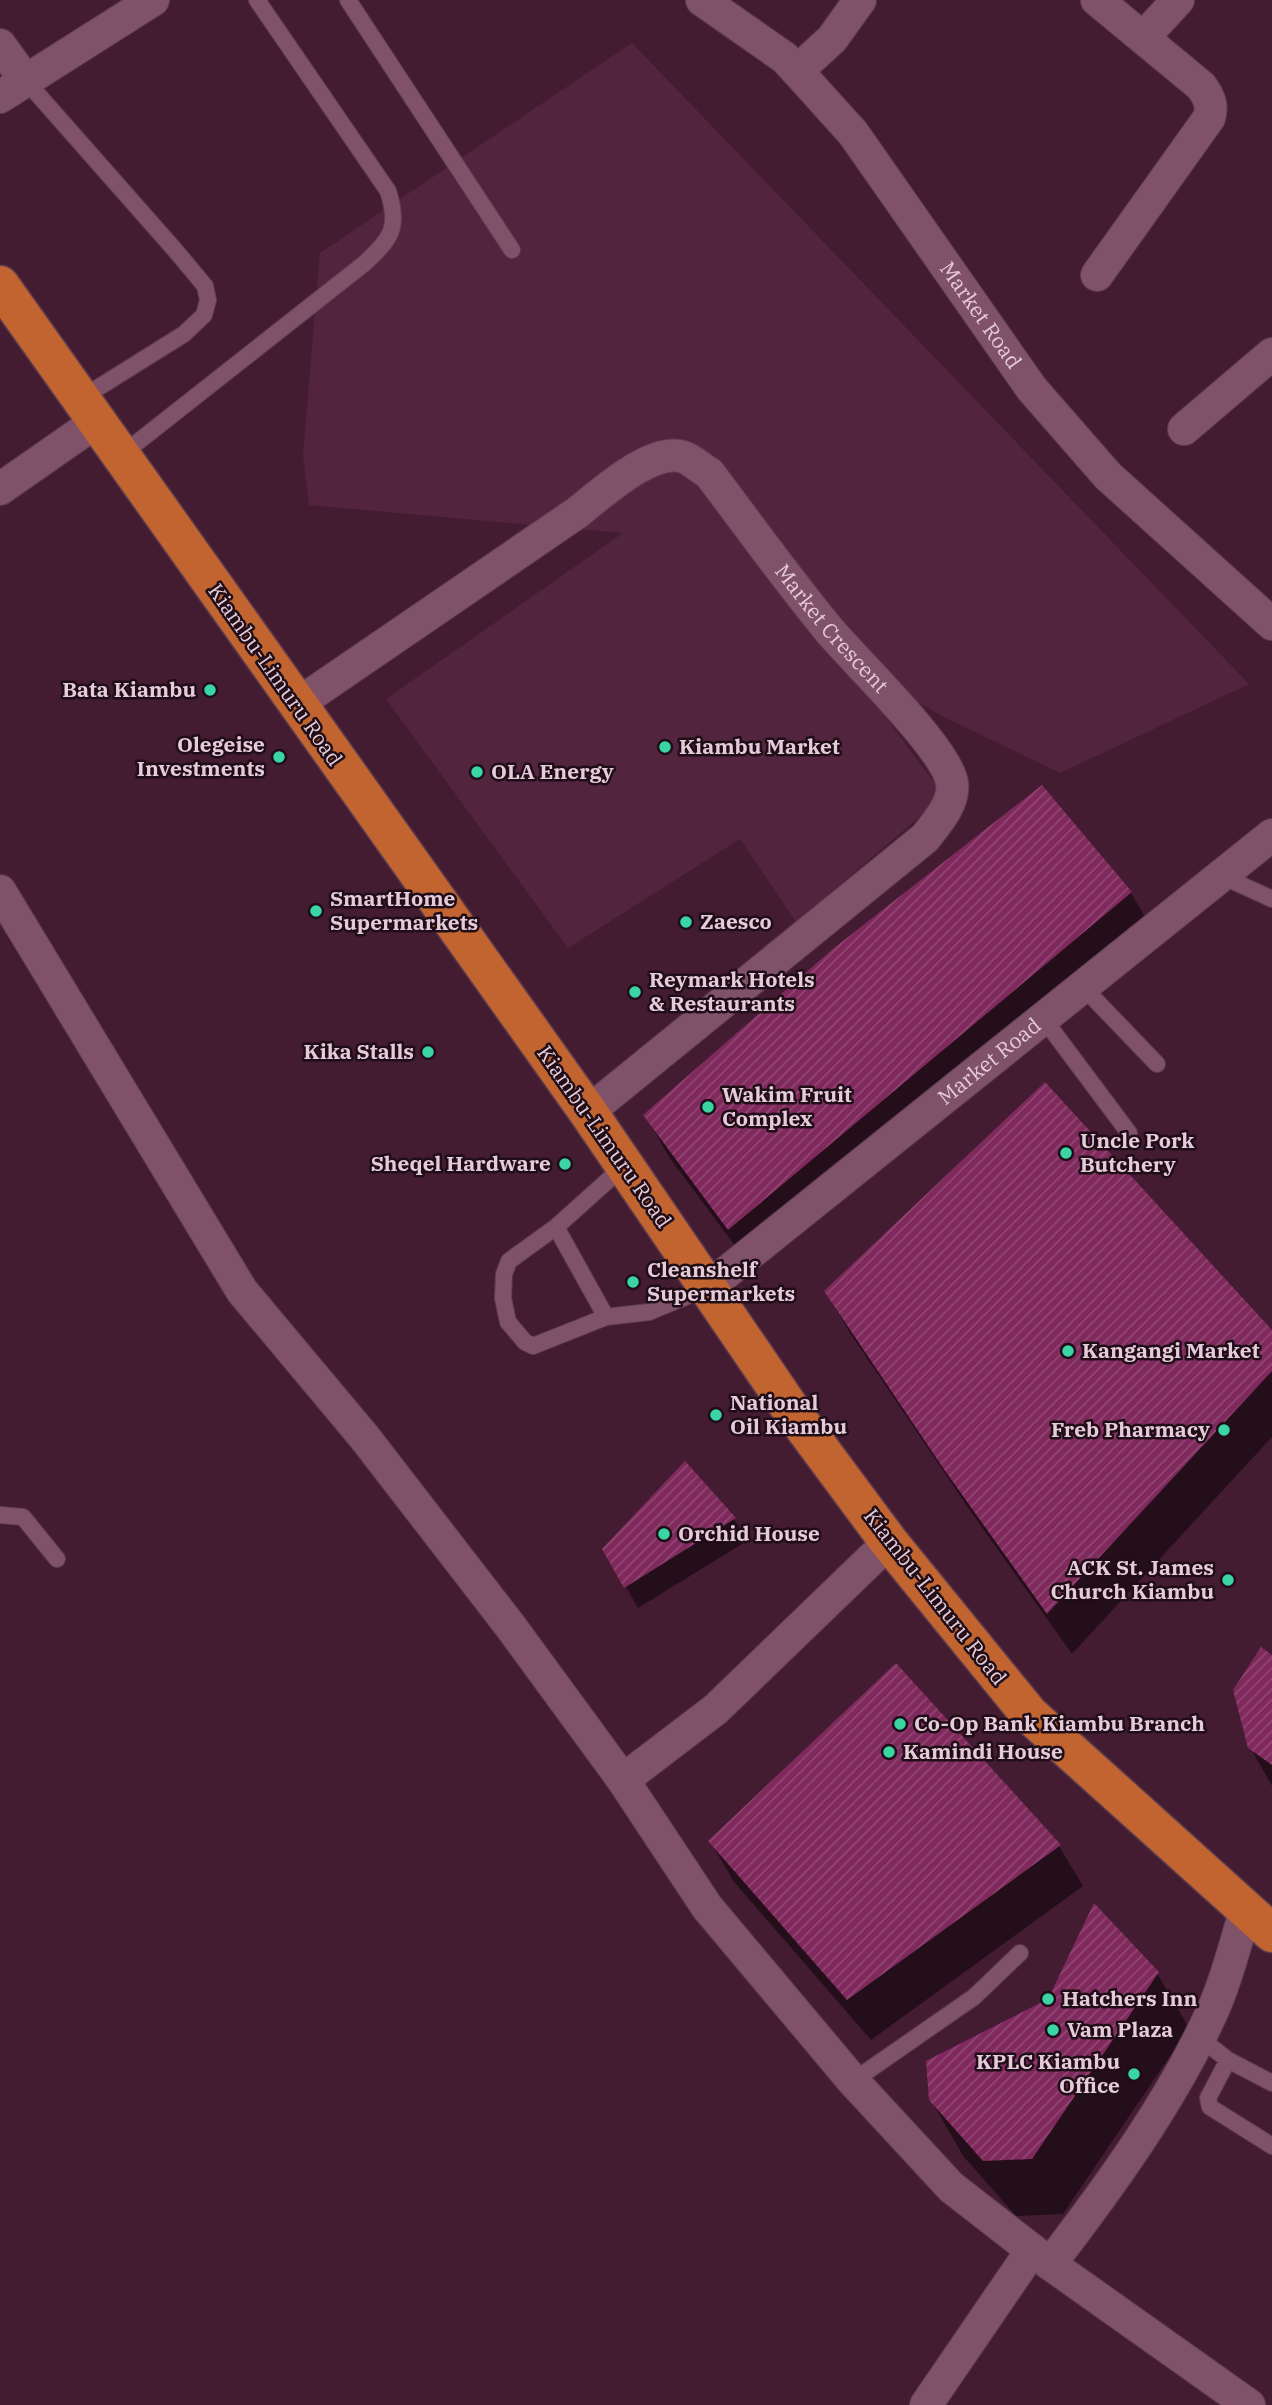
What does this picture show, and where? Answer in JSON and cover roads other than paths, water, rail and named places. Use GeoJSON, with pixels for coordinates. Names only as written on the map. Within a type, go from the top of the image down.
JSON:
{"type":"FeatureCollection","features":[{"type":"Feature","properties":{"kind":"highway","name":"Kiambu-Limuru Road"},"geometry":{"type":"LineString","coordinates":[[0,285],[296,705],[588,1112],[707,1288],[889,1542],[1029,1714],[1259,1921]]}},
{"type":"Feature","properties":{"kind":"street"},"geometry":{"type":"LineString","coordinates":[[0,45],[13,89],[153,0]]}},
{"type":"Feature","properties":{"kind":"street","name":"Market Road"},"geometry":{"type":"LineString","coordinates":[[702,0],[774,50],[797,71],[853,133],[1032,389],[1108,476],[1272,624]]}},
{"type":"Feature","properties":{"kind":"street"},"geometry":{"type":"LineString","coordinates":[[797,71],[832,39],[860,0]]}},
{"type":"Feature","properties":{"kind":"street"},"geometry":{"type":"LineString","coordinates":[[1097,0],[1201,86],[1211,102],[1209,118],[1097,275]]}},
{"type":"Feature","properties":{"kind":"street"},"geometry":{"type":"LineString","coordinates":[[1144,37],[1178,0]]}},
{"type":"Feature","properties":{"kind":"street"},"geometry":{"type":"LineString","coordinates":[[1184,429],[1272,354]]}},
{"type":"Feature","properties":{"kind":"street"},"geometry":{"type":"LineString","coordinates":[[0,489],[88,411]]}},
{"type":"Feature","properties":{"kind":"street","name":"Market Crescent"},"geometry":{"type":"LineString","coordinates":[[296,705],[578,512],[620,479],[666,455],[685,457],[709,474],[830,631],[927,739],[953,784],[946,811],[925,838],[588,1112]]}},
{"type":"Feature","properties":{"kind":"street","name":"Market Road"},"geometry":{"type":"LineString","coordinates":[[707,1288],[1272,835]]}},
{"type":"Feature","properties":{"kind":"street"},"geometry":{"type":"LineString","coordinates":[[0,891],[242,1291],[365,1438],[623,1780],[707,1907],[853,2081],[951,2187],[1041,2257],[1249,2405]]}},
{"type":"Feature","properties":{"kind":"street"},"geometry":{"type":"LineString","coordinates":[[623,1780],[716,1709],[889,1542]]}},
{"type":"Feature","properties":{"kind":"street"},"geometry":{"type":"LineString","coordinates":[[926,2405],[1180,2077],[1259,1921]]}},
{"type":"Feature","properties":{"kind":"lane"},"geometry":{"type":"LineString","coordinates":[[120,456],[365,263],[392,233],[394,211],[388,191],[257,0]]}},
{"type":"Feature","properties":{"kind":"lane"},"geometry":{"type":"LineString","coordinates":[[348,0],[512,250]]}},
{"type":"Feature","properties":{"kind":"lane"},"geometry":{"type":"LineString","coordinates":[[13,89],[175,250],[205,286],[208,300],[204,315],[88,411]]}},
{"type":"Feature","properties":{"kind":"lane"},"geometry":{"type":"LineString","coordinates":[[1222,876],[1272,899]]}},
{"type":"Feature","properties":{"kind":"lane"},"geometry":{"type":"LineString","coordinates":[[1082,986],[1157,1063]]}},
{"type":"Feature","properties":{"kind":"lane"},"geometry":{"type":"LineString","coordinates":[[1043,1018],[1129,1133]]}},
{"type":"Feature","properties":{"kind":"lane"},"geometry":{"type":"LineString","coordinates":[[624,1166],[556,1227],[509,1261],[504,1275],[503,1298],[508,1322],[525,1342],[533,1346],[606,1317],[649,1312],[707,1288]]}},
{"type":"Feature","properties":{"kind":"lane"},"geometry":{"type":"LineString","coordinates":[[556,1227],[606,1317]]}},
{"type":"Feature","properties":{"kind":"lane"},"geometry":{"type":"LineString","coordinates":[[0,1515],[23,1517],[57,1559]]}},
{"type":"Feature","properties":{"kind":"lane"},"geometry":{"type":"LineString","coordinates":[[853,2081],[974,1997],[1020,1952]]}},
{"type":"Feature","properties":{"kind":"lane"},"geometry":{"type":"LineString","coordinates":[[1199,2038],[1228,2060],[1272,2083]]}},
{"type":"Feature","properties":{"kind":"lane"},"geometry":{"type":"LineString","coordinates":[[1228,2060],[1208,2098],[1210,2107],[1272,2146]]}},
{"type":"Feature","properties":{"kind":"place","name":"Bata Kiambu"},"geometry":{"type":"Point","coordinates":[210,690]}},
{"type":"Feature","properties":{"kind":"place","name":"Kiambu Market"},"geometry":{"type":"Point","coordinates":[665,747]}},
{"type":"Feature","properties":{"kind":"place","name":"Olegeise Investments"},"geometry":{"type":"Point","coordinates":[279,757]}},
{"type":"Feature","properties":{"kind":"place","name":"OLA Energy"},"geometry":{"type":"Point","coordinates":[477,772]}},
{"type":"Feature","properties":{"kind":"place","name":"SmartHome Supermarkets"},"geometry":{"type":"Point","coordinates":[316,911]}},
{"type":"Feature","properties":{"kind":"place","name":"Zaesco"},"geometry":{"type":"Point","coordinates":[686,922]}},
{"type":"Feature","properties":{"kind":"place","name":"Reymark Hotels & Restaurants"},"geometry":{"type":"Point","coordinates":[635,992]}},
{"type":"Feature","properties":{"kind":"place","name":"Kika Stalls"},"geometry":{"type":"Point","coordinates":[428,1052]}},
{"type":"Feature","properties":{"kind":"place","name":"Wakim Fruit Complex"},"geometry":{"type":"Point","coordinates":[708,1107]}},
{"type":"Feature","properties":{"kind":"place","name":"Uncle Pork Butchery"},"geometry":{"type":"Point","coordinates":[1066,1153]}},
{"type":"Feature","properties":{"kind":"place","name":"Sheqel Hardware"},"geometry":{"type":"Point","coordinates":[565,1164]}},
{"type":"Feature","properties":{"kind":"place","name":"Cleanshelf Supermarkets"},"geometry":{"type":"Point","coordinates":[633,1282]}},
{"type":"Feature","properties":{"kind":"place","name":"Kangangi Market"},"geometry":{"type":"Point","coordinates":[1068,1351]}},
{"type":"Feature","properties":{"kind":"place","name":"National Oil Kiambu"},"geometry":{"type":"Point","coordinates":[716,1415]}},
{"type":"Feature","properties":{"kind":"place","name":"Freb Pharmacy"},"geometry":{"type":"Point","coordinates":[1224,1430]}},
{"type":"Feature","properties":{"kind":"place","name":"Orchid House"},"geometry":{"type":"Point","coordinates":[664,1534]}},
{"type":"Feature","properties":{"kind":"place","name":"ACK St. James Church Kiambu"},"geometry":{"type":"Point","coordinates":[1228,1580]}},
{"type":"Feature","properties":{"kind":"place","name":"Co-Op Bank Kiambu Branch"},"geometry":{"type":"Point","coordinates":[900,1724]}},
{"type":"Feature","properties":{"kind":"place","name":"Kamindi House"},"geometry":{"type":"Point","coordinates":[889,1752]}},
{"type":"Feature","properties":{"kind":"place","name":"Hatchers Inn"},"geometry":{"type":"Point","coordinates":[1048,1999]}},
{"type":"Feature","properties":{"kind":"place","name":"Vam Plaza"},"geometry":{"type":"Point","coordinates":[1053,2030]}},
{"type":"Feature","properties":{"kind":"place","name":"KPLC Kiambu Office"},"geometry":{"type":"Point","coordinates":[1134,2074]}}]}
